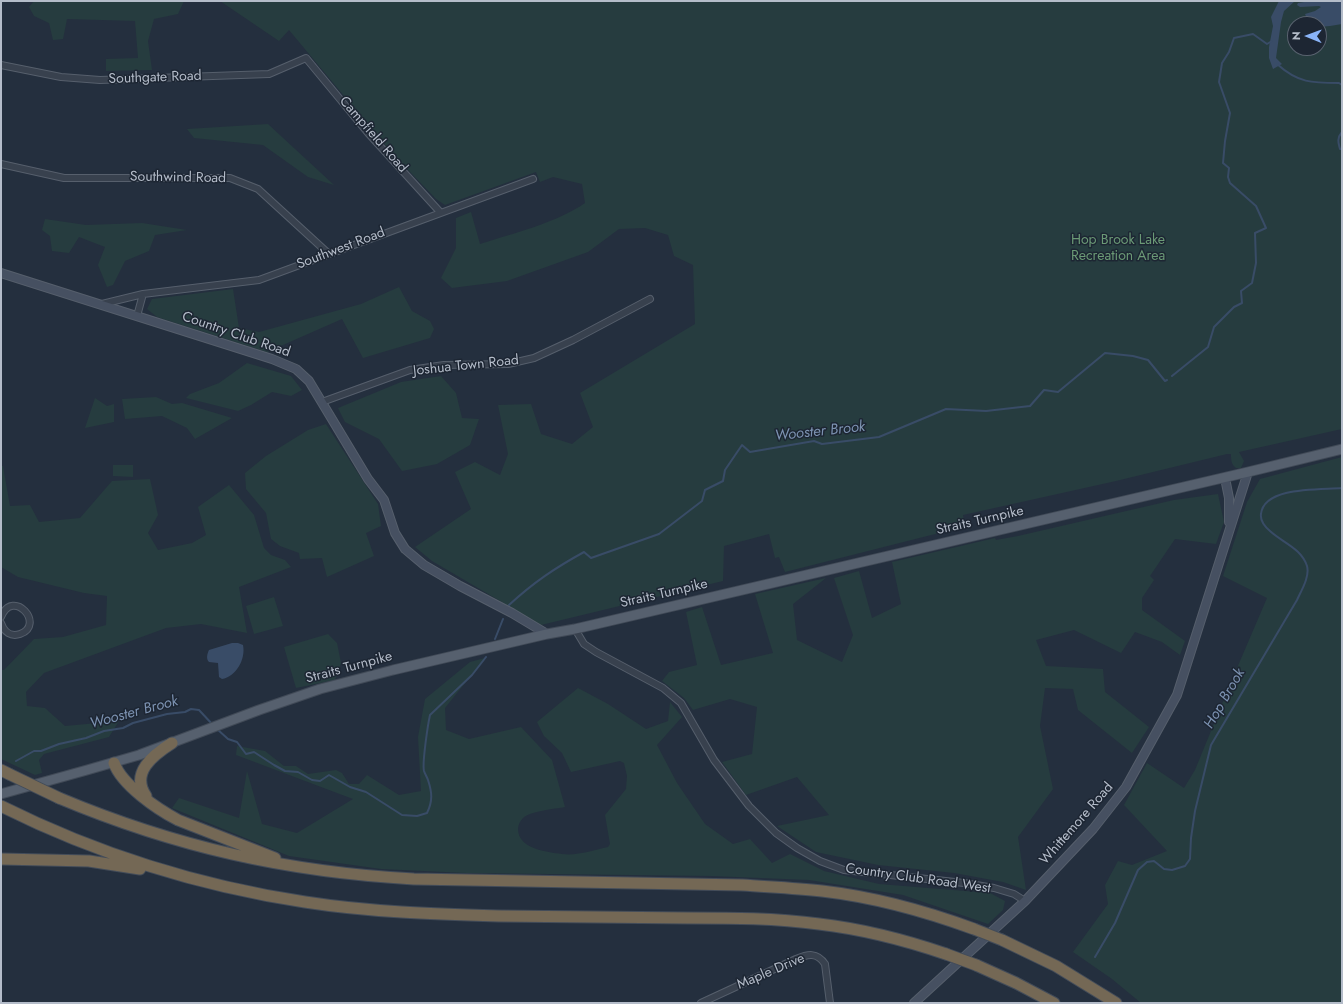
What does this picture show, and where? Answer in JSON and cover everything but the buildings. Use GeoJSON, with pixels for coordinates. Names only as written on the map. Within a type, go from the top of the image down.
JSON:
{"type":"FeatureCollection","features":[{"type":"Feature","properties":{"kind":"highway"},"geometry":{"type":"LineString","coordinates":[[158,808],[143,792],[140,781],[141,775],[146,765],[152,758],[172,743]]}},
{"type":"Feature","properties":{"kind":"highway"},"geometry":{"type":"LineString","coordinates":[[114,763],[119,773],[138,792],[158,808],[178,820],[261,853],[289,862],[338,873]]}},
{"type":"Feature","properties":{"kind":"highway"},"geometry":{"type":"LineString","coordinates":[[5,772],[59,798],[139,828],[212,850],[262,861],[338,873],[420,879],[736,885],[796,888],[850,895],[930,914],[1002,940],[1056,966],[1116,1003]]}},
{"type":"Feature","properties":{"kind":"highway"},"geometry":{"type":"LineString","coordinates":[[6,809],[104,851],[172,873],[230,888]]}},
{"type":"Feature","properties":{"kind":"highway"},"geometry":{"type":"LineString","coordinates":[[1,859],[101,862],[307,902],[386,910],[497,916],[793,921],[844,928],[908,942],[976,965],[1016,983],[1054,1003]]}},
{"type":"Feature","properties":{"kind":"main road","name":"Country Club Road"},"geometry":{"type":"LineString","coordinates":[[1,273],[102,304],[288,365],[299,371],[305,377],[322,402],[368,479],[385,502],[393,528],[401,544],[414,558],[460,586],[512,613],[547,634]]}},
{"type":"Feature","properties":{"kind":"main road","name":"Straits Turnpike"},"geometry":{"type":"LineString","coordinates":[[1,794],[114,763],[335,685],[547,634],[575,630],[1225,478],[1342,449]]}},
{"type":"Feature","properties":{"kind":"main road","name":"Whittemore Road"},"geometry":{"type":"LineString","coordinates":[[914,1003],[1025,901],[1093,829],[1126,787],[1177,695],[1248,472]]}},
{"type":"Feature","properties":{"kind":"main road","name":"Whittemore Road"},"geometry":{"type":"LineString","coordinates":[[1225,478],[1229,498],[1229,529]]}},
{"type":"Feature","properties":{"kind":"street","name":"Southgate Road"},"geometry":{"type":"LineString","coordinates":[[1,65],[61,77],[100,80],[269,74],[306,58]]}},
{"type":"Feature","properties":{"kind":"street","name":"Campfield Road"},"geometry":{"type":"LineString","coordinates":[[306,58],[368,133],[440,212]]}},
{"type":"Feature","properties":{"kind":"street","name":"Southwind Road"},"geometry":{"type":"LineString","coordinates":[[1,164],[64,178],[230,178],[258,189],[329,254]]}},
{"type":"Feature","properties":{"kind":"street","name":"Southwest Road"},"geometry":{"type":"LineString","coordinates":[[102,304],[143,294],[259,280],[533,178]]}},
{"type":"Feature","properties":{"kind":"street"},"geometry":{"type":"LineString","coordinates":[[137,316],[143,294]]}},
{"type":"Feature","properties":{"kind":"street","name":"Joshua Town Road"},"geometry":{"type":"LineString","coordinates":[[322,402],[410,370],[444,365],[508,364],[534,358],[573,340],[650,299]]}},
{"type":"Feature","properties":{"kind":"street"},"geometry":{"type":"LineString","coordinates":[[1,623],[5,631],[9,634],[18,635],[26,630],[29,621],[27,612],[19,607],[10,607],[2,614]]}},
{"type":"Feature","properties":{"kind":"street","name":"Country Club Road West"},"geometry":{"type":"LineString","coordinates":[[575,630],[584,644],[663,688],[681,703],[714,760],[749,806],[776,833],[797,848],[820,861],[844,870],[964,883],[1008,892],[1025,901]]}},
{"type":"Feature","properties":{"kind":"street","name":"Maple Drive"},"geometry":{"type":"LineString","coordinates":[[701,1003],[805,955],[814,955],[822,958],[826,964],[830,1003]]}},
{"type":"Feature","properties":{"kind":"green space"},"geometry":{"type":"Polygon","coordinates":[[[34,1],[184,1],[178,14],[154,19],[148,41],[152,70],[106,71],[106,59],[138,58],[135,21],[67,19],[63,39],[53,40],[49,23],[34,16],[29,7],[34,1]]]}},
{"type":"Feature","properties":{"kind":"green space","name":"Hop Brook Lake Recreation Area"},"geometry":{"type":"Polygon","coordinates":[[[220,1],[1342,1],[1342,429],[1239,452],[1244,461],[1241,468],[1236,468],[1233,465],[1231,454],[1227,454],[1116,481],[963,515],[965,528],[943,532],[785,572],[779,557],[775,558],[769,534],[724,546],[723,581],[541,625],[432,561],[415,547],[471,509],[455,472],[475,462],[500,475],[508,454],[498,405],[531,404],[541,434],[572,444],[593,427],[580,393],[695,324],[693,265],[674,256],[668,235],[645,228],[619,229],[588,252],[507,281],[452,288],[441,278],[456,248],[456,218],[471,212],[480,244],[548,222],[574,210],[585,203],[582,184],[553,177],[540,182],[536,172],[445,205],[436,199],[390,151],[289,30],[279,41],[220,1]]]}},
{"type":"Feature","properties":{"kind":"green space"},"geometry":{"type":"Polygon","coordinates":[[[268,124],[334,185],[308,177],[263,145],[194,138],[187,129],[268,124]]]}},
{"type":"Feature","properties":{"kind":"green space"},"geometry":{"type":"Polygon","coordinates":[[[45,219],[86,225],[142,223],[187,230],[155,235],[149,251],[125,261],[113,285],[107,287],[98,265],[105,247],[79,237],[69,253],[52,251],[50,236],[42,230],[45,219]]]}},
{"type":"Feature","properties":{"kind":"green space"},"geometry":{"type":"Polygon","coordinates":[[[399,287],[412,311],[430,321],[434,329],[430,338],[363,358],[342,319],[267,352],[157,317],[147,309],[152,299],[233,289],[239,328],[259,332],[361,304],[399,287]]]}},
{"type":"Feature","properties":{"kind":"green space"},"geometry":{"type":"Polygon","coordinates":[[[247,363],[291,376],[302,390],[291,396],[272,392],[238,411],[186,398],[190,394],[219,383],[247,363]]]}},
{"type":"Feature","properties":{"kind":"green space"},"geometry":{"type":"Polygon","coordinates":[[[441,376],[456,393],[462,418],[479,419],[470,445],[437,464],[402,471],[379,439],[345,422],[338,408],[401,382],[441,376]]]}},
{"type":"Feature","properties":{"kind":"green space"},"geometry":{"type":"Polygon","coordinates":[[[156,397],[172,404],[182,403],[232,418],[195,439],[187,428],[162,416],[125,419],[122,399],[156,397]]]}},
{"type":"Feature","properties":{"kind":"green space"},"geometry":{"type":"Polygon","coordinates":[[[95,398],[107,406],[114,404],[114,422],[85,428],[95,398]]]}},
{"type":"Feature","properties":{"kind":"green space"},"geometry":{"type":"Polygon","coordinates":[[[326,424],[378,504],[381,526],[366,533],[374,556],[327,577],[322,558],[300,559],[299,553],[280,546],[271,539],[266,513],[246,489],[245,473],[266,456],[308,430],[326,424]]]}},
{"type":"Feature","properties":{"kind":"green space"},"geometry":{"type":"Polygon","coordinates":[[[1342,457],[1342,1003],[1141,1003],[1112,979],[1073,952],[1108,904],[1105,885],[1118,861],[1132,865],[1167,851],[1124,805],[1147,763],[1184,788],[1195,770],[1267,598],[1223,576],[1247,502],[1260,479],[1342,457]]]}},
{"type":"Feature","properties":{"kind":"green space"},"geometry":{"type":"Polygon","coordinates":[[[113,465],[133,465],[133,477],[113,476],[113,465]]]}},
{"type":"Feature","properties":{"kind":"green space"},"geometry":{"type":"Polygon","coordinates":[[[1,466],[3,466],[10,506],[30,505],[39,522],[80,518],[112,481],[150,479],[158,515],[148,533],[158,550],[192,543],[206,535],[198,507],[229,485],[254,515],[264,548],[271,555],[285,560],[291,567],[239,587],[247,633],[201,624],[166,628],[44,673],[26,692],[27,706],[45,708],[65,726],[119,721],[109,737],[44,754],[39,760],[42,773],[35,775],[1,759],[1,670],[4,670],[34,639],[63,637],[106,625],[107,596],[84,593],[18,577],[1,567],[1,466]]]}},
{"type":"Feature","properties":{"kind":"green space"},"geometry":{"type":"Polygon","coordinates":[[[1218,494],[1224,522],[1216,544],[1175,539],[1150,576],[1154,580],[1142,598],[1142,610],[1185,641],[1180,655],[1162,642],[1135,632],[1121,653],[1074,630],[1036,640],[1046,666],[1103,669],[1105,692],[1149,727],[1132,753],[1078,710],[1073,689],[1045,688],[1040,726],[1053,789],[1018,837],[1026,890],[1003,882],[954,873],[878,865],[816,852],[777,826],[829,815],[797,777],[746,795],[722,762],[752,754],[757,707],[730,699],[693,710],[684,698],[662,681],[669,672],[697,665],[686,612],[702,607],[721,665],[773,653],[755,594],[826,578],[793,604],[797,640],[842,662],[853,635],[834,578],[859,571],[872,618],[901,604],[892,562],[995,538],[996,540],[1018,536],[1174,500],[1218,494]]]}},
{"type":"Feature","properties":{"kind":"green space"},"geometry":{"type":"Polygon","coordinates":[[[274,597],[283,626],[254,634],[246,606],[274,597]]]}},
{"type":"Feature","properties":{"kind":"green space"},"geometry":{"type":"Polygon","coordinates":[[[328,634],[337,643],[341,663],[335,680],[296,688],[284,647],[328,634]]]}},
{"type":"Feature","properties":{"kind":"green space"},"geometry":{"type":"Polygon","coordinates":[[[485,658],[445,708],[446,730],[469,739],[521,727],[552,760],[565,807],[537,812],[523,818],[519,823],[519,836],[528,845],[534,848],[556,853],[574,854],[608,847],[610,844],[605,815],[626,789],[627,776],[624,763],[620,761],[571,772],[562,753],[544,736],[537,722],[578,688],[608,704],[646,729],[668,721],[670,702],[682,717],[657,745],[677,783],[705,824],[733,844],[750,839],[772,863],[790,854],[824,871],[879,884],[990,893],[1005,901],[1003,910],[988,924],[903,895],[809,880],[711,876],[466,873],[381,869],[289,856],[172,808],[179,798],[239,818],[247,771],[262,824],[297,833],[353,799],[236,755],[237,746],[265,751],[284,766],[296,766],[308,774],[336,770],[342,773],[349,784],[359,784],[367,775],[399,795],[421,791],[418,737],[425,699],[470,662],[485,658]]]}},
{"type":"Feature","properties":{"kind":"water"},"geometry":{"type":"Polygon","coordinates":[[[1279,1],[1295,1],[1284,11],[1276,58],[1282,64],[1273,69],[1269,58],[1269,47],[1273,26],[1271,17],[1279,1]]]}},
{"type":"Feature","properties":{"kind":"water"},"geometry":{"type":"Polygon","coordinates":[[[1303,1],[1342,1],[1342,24],[1327,26],[1327,16],[1306,16],[1305,14],[1315,11],[1321,7],[1300,7],[1297,5],[1298,3],[1304,2],[1303,1]]]}},
{"type":"Feature","properties":{"kind":"water"},"geometry":{"type":"Polygon","coordinates":[[[232,643],[243,645],[243,656],[236,671],[227,678],[222,679],[219,677],[218,663],[208,661],[208,653],[209,650],[232,643]]]}},
{"type":"Feature","properties":{"kind":"waterway","name":"Wooster Brook"},"geometry":{"type":"LineString","coordinates":[[1172,376],[1208,347],[1214,327],[1234,307],[1242,303],[1241,291],[1252,283],[1256,263],[1255,233],[1266,228],[1256,206],[1230,183],[1228,177],[1229,168],[1223,163],[1230,113],[1219,82],[1222,63],[1229,52],[1234,38],[1253,34],[1267,44],[1272,41]]}},
{"type":"Feature","properties":{"kind":"waterway","name":"Hop Brook"},"geometry":{"type":"LineString","coordinates":[[1277,64],[1292,75],[1306,81],[1339,83],[1342,85]]}},
{"type":"Feature","properties":{"kind":"waterway","name":"Hop Brook"},"geometry":{"type":"LineString","coordinates":[[1342,132],[1338,140],[1340,149],[1342,149]]}},
{"type":"Feature","properties":{"kind":"waterway","name":"Wooster Brook"},"geometry":{"type":"LineString","coordinates":[[509,605],[545,576],[584,552],[591,558],[659,534],[702,501],[705,490],[723,481],[725,470],[742,445],[750,452],[814,441],[822,444],[879,437],[946,409],[986,411],[1030,406],[1044,390],[1058,392],[1105,353],[1133,356],[1148,360],[1165,381],[1167,380]]}},
{"type":"Feature","properties":{"kind":"waterway","name":"Hop Brook"},"geometry":{"type":"LineString","coordinates":[[1095,957],[1115,923],[1138,870],[1147,862],[1154,861],[1164,869],[1172,870],[1185,866],[1190,859],[1195,811],[1211,745],[1305,584],[1308,570],[1304,560],[1296,550],[1264,525],[1261,517],[1264,505],[1272,498],[1295,491],[1342,488]]}},
{"type":"Feature","properties":{"kind":"waterway","name":"Wooster Brook"},"geometry":{"type":"LineString","coordinates":[[495,639],[503,619]]}},
{"type":"Feature","properties":{"kind":"waterway","name":"Wooster Brook"},"geometry":{"type":"LineString","coordinates":[[217,729],[228,739],[237,742],[246,754],[254,752],[285,771],[298,772],[312,780],[320,781],[329,775],[350,787],[366,792],[402,815],[417,816],[427,813],[431,800],[428,780],[424,771],[430,715],[472,675],[486,657]]}},
{"type":"Feature","properties":{"kind":"waterway","name":"Wooster Brook"},"geometry":{"type":"LineString","coordinates":[[16,761],[34,751],[41,751],[59,744],[86,738],[104,731],[123,728],[133,723],[167,714],[185,712],[191,709],[199,710],[213,725]]}}]}
